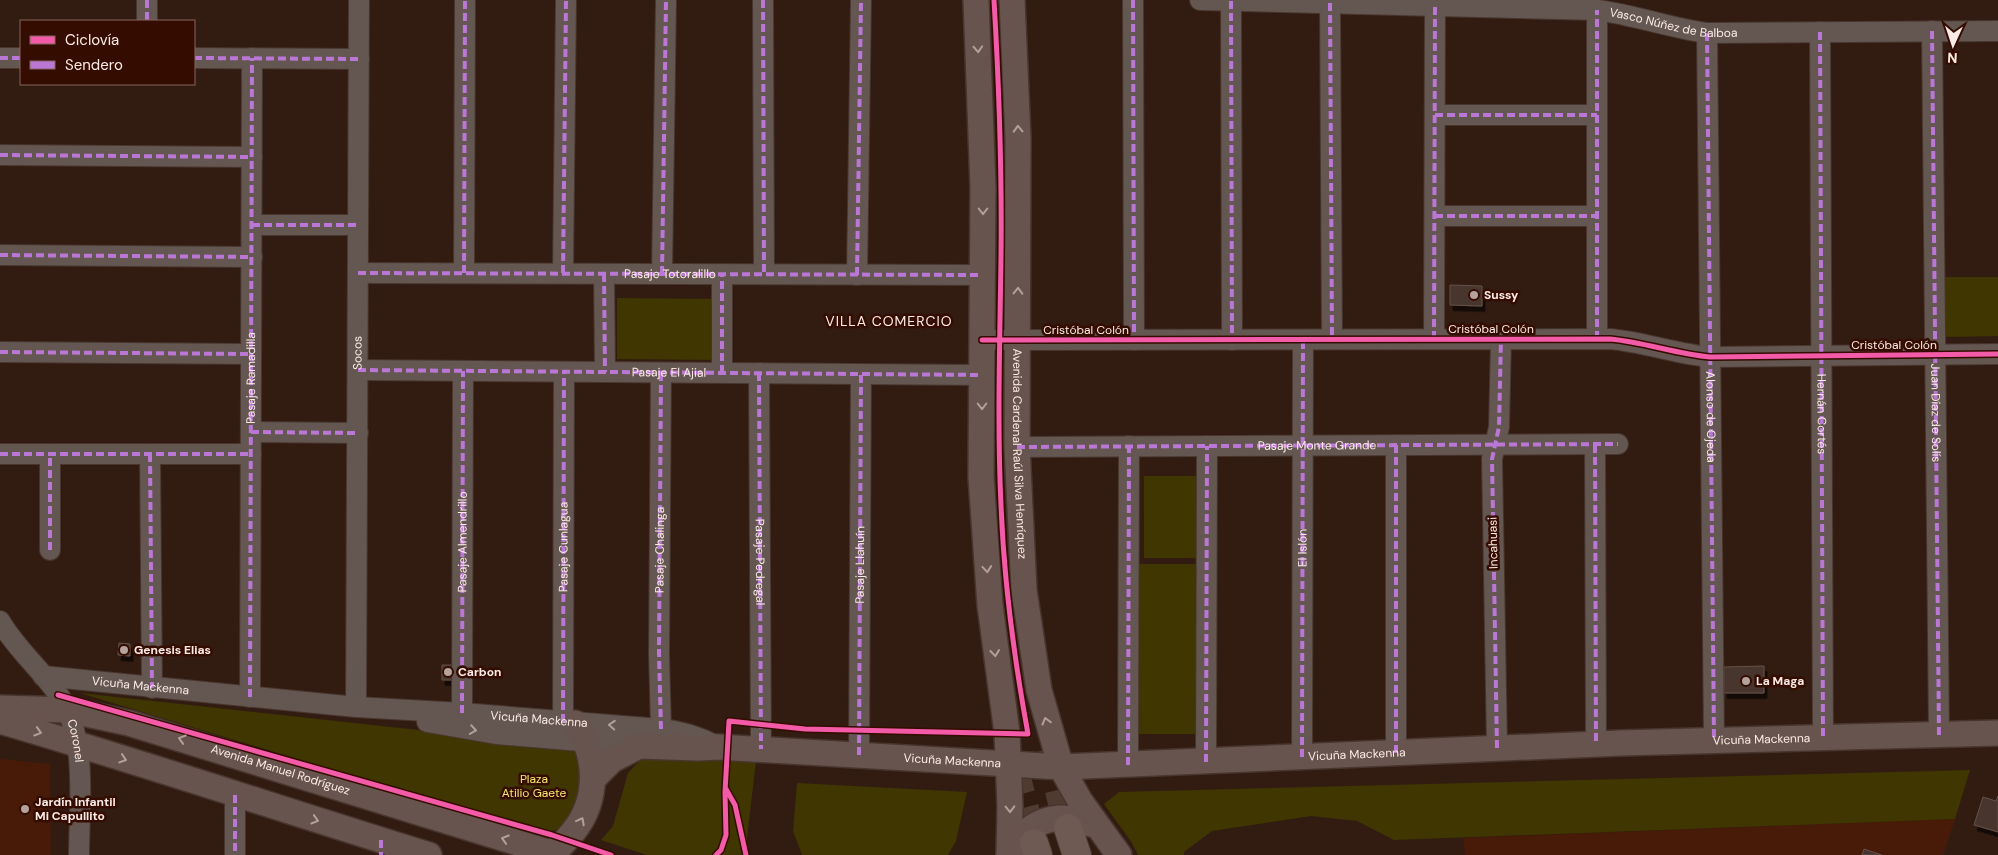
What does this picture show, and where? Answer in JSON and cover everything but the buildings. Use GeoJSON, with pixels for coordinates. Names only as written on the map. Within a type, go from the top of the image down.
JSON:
{"type":"FeatureCollection","features":[{"type":"Feature","properties":{"kind":"highway"},"geometry":{"type":"LineString","coordinates":[[1068,828],[1077,855]]}},
{"type":"Feature","properties":{"kind":"main road"},"geometry":{"type":"LineString","coordinates":[[976,0],[982,135],[981,477],[984,541],[991,615],[1006,728],[1009,855]]}},
{"type":"Feature","properties":{"kind":"main road","name":"Avenida Cardenal Raúl Silva Henríquez"},"geometry":{"type":"LineString","coordinates":[[1012,0],[1018,138],[1017,447],[1021,552],[1032,651],[1044,714],[1060,767],[1096,825],[1119,855]]}},
{"type":"Feature","properties":{"kind":"main road","name":"Avenida Manuel Rodríguez"},"geometry":{"type":"LineString","coordinates":[[0,708],[68,710],[129,723],[552,854]]}},
{"type":"Feature","properties":{"kind":"main road"},"geometry":{"type":"LineString","coordinates":[[0,721],[77,743],[235,795],[381,848],[429,855]]}},
{"type":"Feature","properties":{"kind":"main road"},"geometry":{"type":"LineString","coordinates":[[552,854],[569,837],[580,822],[589,800],[593,779],[592,760],[575,729]]}},
{"type":"Feature","properties":{"kind":"main road","name":"Vicuña Mackenna"},"geometry":{"type":"LineString","coordinates":[[639,746],[761,749],[1060,767],[1596,744],[1998,733]]}},
{"type":"Feature","properties":{"kind":"main road"},"geometry":{"type":"LineString","coordinates":[[593,779],[612,760],[639,746]]}},
{"type":"Feature","properties":{"kind":"main road"},"geometry":{"type":"LineString","coordinates":[[1009,855],[1025,832],[1041,822],[1069,818],[1083,820],[1096,825]]}},
{"type":"Feature","properties":{"kind":"street"},"geometry":{"type":"LineString","coordinates":[[147,0],[147,20]]}},
{"type":"Feature","properties":{"kind":"street","name":"Socos"},"geometry":{"type":"LineString","coordinates":[[356,707],[359,0]]}},
{"type":"Feature","properties":{"kind":"street"},"geometry":{"type":"LineString","coordinates":[[464,273],[465,0]]}},
{"type":"Feature","properties":{"kind":"street"},"geometry":{"type":"LineString","coordinates":[[563,274],[566,0]]}},
{"type":"Feature","properties":{"kind":"street"},"geometry":{"type":"LineString","coordinates":[[662,274],[666,0]]}},
{"type":"Feature","properties":{"kind":"street"},"geometry":{"type":"LineString","coordinates":[[763,0],[764,274]]}},
{"type":"Feature","properties":{"kind":"street"},"geometry":{"type":"LineString","coordinates":[[857,275],[861,0]]}},
{"type":"Feature","properties":{"kind":"street"},"geometry":{"type":"LineString","coordinates":[[1133,0],[1134,340]]}},
{"type":"Feature","properties":{"kind":"street","name":"Vasco Núñez de Balboa"},"geometry":{"type":"LineString","coordinates":[[1200,0],[1598,10],[1707,33],[1998,31]]}},
{"type":"Feature","properties":{"kind":"street"},"geometry":{"type":"LineString","coordinates":[[1231,1],[1232,340]]}},
{"type":"Feature","properties":{"kind":"street"},"geometry":{"type":"LineString","coordinates":[[1330,3],[1332,340]]}},
{"type":"Feature","properties":{"kind":"street"},"geometry":{"type":"LineString","coordinates":[[1434,340],[1435,6]]}},
{"type":"Feature","properties":{"kind":"street"},"geometry":{"type":"LineString","coordinates":[[1597,339],[1598,10]]}},
{"type":"Feature","properties":{"kind":"street","name":"Juan Díaz de Solís"},"geometry":{"type":"LineString","coordinates":[[1932,31],[1939,734]]}},
{"type":"Feature","properties":{"kind":"street","name":"Hernán Cortés"},"geometry":{"type":"LineString","coordinates":[[1820,32],[1823,738]]}},
{"type":"Feature","properties":{"kind":"street","name":"Alonso de Ojeda"},"geometry":{"type":"LineString","coordinates":[[1707,33],[1714,740]]}},
{"type":"Feature","properties":{"kind":"street"},"geometry":{"type":"LineString","coordinates":[[0,58],[20,58]]}},
{"type":"Feature","properties":{"kind":"street"},"geometry":{"type":"LineString","coordinates":[[195,58],[359,59]]}},
{"type":"Feature","properties":{"kind":"street","name":"Pasaje Ramadilla"},"geometry":{"type":"LineString","coordinates":[[250,697],[252,58]]}},
{"type":"Feature","properties":{"kind":"street"},"geometry":{"type":"LineString","coordinates":[[1435,114],[1597,115]]}},
{"type":"Feature","properties":{"kind":"street"},"geometry":{"type":"LineString","coordinates":[[0,155],[252,156]]}},
{"type":"Feature","properties":{"kind":"street"},"geometry":{"type":"LineString","coordinates":[[1435,216],[1597,216]]}},
{"type":"Feature","properties":{"kind":"street"},"geometry":{"type":"LineString","coordinates":[[252,224],[358,225]]}},
{"type":"Feature","properties":{"kind":"street"},"geometry":{"type":"LineString","coordinates":[[0,255],[252,256]]}},
{"type":"Feature","properties":{"kind":"street","name":"Pasaje Totoralillo"},"geometry":{"type":"LineString","coordinates":[[358,273],[982,275]]}},
{"type":"Feature","properties":{"kind":"street"},"geometry":{"type":"LineString","coordinates":[[604,274],[605,372]]}},
{"type":"Feature","properties":{"kind":"street"},"geometry":{"type":"LineString","coordinates":[[722,274],[722,373]]}},
{"type":"Feature","properties":{"kind":"street","name":"Incahuasi"},"geometry":{"type":"LineString","coordinates":[[1497,748],[1492,460],[1499,427],[1501,339]]}},
{"type":"Feature","properties":{"kind":"street","name":"Cristóbal Colón"},"geometry":{"type":"LineString","coordinates":[[982,340],[1597,339],[1640,342],[1688,355],[1710,357],[1998,354]]}},
{"type":"Feature","properties":{"kind":"street","name":"El Islón"},"geometry":{"type":"LineString","coordinates":[[1302,340],[1302,758]]}},
{"type":"Feature","properties":{"kind":"street"},"geometry":{"type":"LineString","coordinates":[[0,352],[251,354]]}},
{"type":"Feature","properties":{"kind":"street","name":"Pasaje El Ajial"},"geometry":{"type":"LineString","coordinates":[[358,370],[982,375]]}},
{"type":"Feature","properties":{"kind":"street","name":"Pasaje Almendrillo"},"geometry":{"type":"LineString","coordinates":[[462,713],[463,371]]}},
{"type":"Feature","properties":{"kind":"street","name":"Pasaje Cunlagua"},"geometry":{"type":"LineString","coordinates":[[564,372],[575,729]]}},
{"type":"Feature","properties":{"kind":"street","name":"Pasaje Chalinga"},"geometry":{"type":"LineString","coordinates":[[661,373],[659,654],[661,729]]}},
{"type":"Feature","properties":{"kind":"street","name":"Pasaje Pedregal"},"geometry":{"type":"LineString","coordinates":[[759,373],[761,749]]}},
{"type":"Feature","properties":{"kind":"street","name":"Pasaje Llahuín"},"geometry":{"type":"LineString","coordinates":[[859,755],[861,374]]}},
{"type":"Feature","properties":{"kind":"street"},"geometry":{"type":"LineString","coordinates":[[251,432],[358,433]]}},
{"type":"Feature","properties":{"kind":"street"},"geometry":{"type":"LineString","coordinates":[[1595,444],[1596,744]]}},
{"type":"Feature","properties":{"kind":"street","name":"Pasaje Monte Grande"},"geometry":{"type":"LineString","coordinates":[[1017,447],[1618,444]]}},
{"type":"Feature","properties":{"kind":"street"},"geometry":{"type":"LineString","coordinates":[[1396,445],[1396,753]]}},
{"type":"Feature","properties":{"kind":"street"},"geometry":{"type":"LineString","coordinates":[[1128,765],[1129,446]]}},
{"type":"Feature","properties":{"kind":"street"},"geometry":{"type":"LineString","coordinates":[[1206,762],[1207,446]]}},
{"type":"Feature","properties":{"kind":"street"},"geometry":{"type":"LineString","coordinates":[[0,454],[251,454]]}},
{"type":"Feature","properties":{"kind":"street"},"geometry":{"type":"LineString","coordinates":[[50,454],[50,550]]}},
{"type":"Feature","properties":{"kind":"street"},"geometry":{"type":"LineString","coordinates":[[150,454],[152,688]]}},
{"type":"Feature","properties":{"kind":"street","name":"Coronel"},"geometry":{"type":"LineString","coordinates":[[0,621],[68,710],[77,743],[80,781],[79,855]]}},
{"type":"Feature","properties":{"kind":"street","name":"Vicuña Mackenna"},"geometry":{"type":"LineString","coordinates":[[43,676],[356,707],[462,713],[575,729],[639,746]]}},
{"type":"Feature","properties":{"kind":"street","name":"Vicuña Mackenna"},"geometry":{"type":"LineString","coordinates":[[356,707],[470,730],[661,729],[696,736],[718,747]]}},
{"type":"Feature","properties":{"kind":"street"},"geometry":{"type":"LineString","coordinates":[[235,795],[235,855]]}},
{"type":"Feature","properties":{"kind":"shaded area","name":"Jardín Infantil Mi Capullito"},"geometry":{"type":"Polygon","coordinates":[[[0,759],[50,764],[51,855],[0,855],[0,759]]]}},
{"type":"Feature","properties":{"kind":"shaded area"},"geometry":{"type":"Polygon","coordinates":[[[1955,819],[1943,855],[1465,855],[1463,838],[1955,819]]]}},
{"type":"Feature","properties":{"kind":"green space"},"geometry":{"type":"Polygon","coordinates":[[[1942,277],[1998,277],[1998,336],[1943,337],[1942,277]]]}},
{"type":"Feature","properties":{"kind":"green space"},"geometry":{"type":"Polygon","coordinates":[[[617,298],[717,299],[717,360],[617,359],[617,298]]]}},
{"type":"Feature","properties":{"kind":"green space"},"geometry":{"type":"Polygon","coordinates":[[[1144,476],[1198,476],[1198,558],[1144,558],[1144,476]]]}},
{"type":"Feature","properties":{"kind":"green space"},"geometry":{"type":"Polygon","coordinates":[[[1138,564],[1200,564],[1202,734],[1139,734],[1138,564]]]}},
{"type":"Feature","properties":{"kind":"green space","name":"Plaza Atilio Gaete"},"geometry":{"type":"Polygon","coordinates":[[[80,693],[575,747],[582,768],[581,796],[564,828],[541,833],[80,693]]]}},
{"type":"Feature","properties":{"kind":"green space"},"geometry":{"type":"Polygon","coordinates":[[[655,750],[756,761],[745,855],[647,855],[601,840],[613,826],[628,773],[642,758],[655,750]]]}},
{"type":"Feature","properties":{"kind":"green space"},"geometry":{"type":"Polygon","coordinates":[[[1970,770],[1955,819],[1394,840],[1357,821],[1311,816],[1212,831],[1184,852],[1184,855],[1138,855],[1132,843],[1104,804],[1119,792],[1970,770]]]}},
{"type":"Feature","properties":{"kind":"green space"},"geometry":{"type":"Polygon","coordinates":[[[797,783],[967,792],[956,841],[948,855],[802,855],[793,831],[797,783]]]}},
{"type":"Feature","properties":{"kind":"tunnel"},"geometry":{"type":"LineString","coordinates":[[1049,749],[1068,828]]}},
{"type":"Feature","properties":{"kind":"tunnel"},"geometry":{"type":"LineString","coordinates":[[1014,767],[1034,843]]}},
{"type":"Feature","properties":{"kind":"marked path"},"geometry":{"type":"LineString","coordinates":[[147,0],[147,20]]}},
{"type":"Feature","properties":{"kind":"marked path"},"geometry":{"type":"LineString","coordinates":[[464,273],[465,0]]}},
{"type":"Feature","properties":{"kind":"marked path"},"geometry":{"type":"LineString","coordinates":[[563,273],[566,0]]}},
{"type":"Feature","properties":{"kind":"marked path"},"geometry":{"type":"LineString","coordinates":[[662,274],[666,0]]}},
{"type":"Feature","properties":{"kind":"marked path"},"geometry":{"type":"LineString","coordinates":[[763,0],[764,274]]}},
{"type":"Feature","properties":{"kind":"marked path"},"geometry":{"type":"LineString","coordinates":[[857,275],[861,0]]}},
{"type":"Feature","properties":{"kind":"marked path"},"geometry":{"type":"LineString","coordinates":[[1133,0],[1134,340]]}},
{"type":"Feature","properties":{"kind":"marked path"},"geometry":{"type":"LineString","coordinates":[[1231,1],[1232,340]]}},
{"type":"Feature","properties":{"kind":"marked path"},"geometry":{"type":"LineString","coordinates":[[1330,3],[1332,339]]}},
{"type":"Feature","properties":{"kind":"marked path"},"geometry":{"type":"LineString","coordinates":[[1434,339],[1435,6]]}},
{"type":"Feature","properties":{"kind":"marked path"},"geometry":{"type":"LineString","coordinates":[[1597,10],[1597,339]]}},
{"type":"Feature","properties":{"kind":"marked path"},"geometry":{"type":"LineString","coordinates":[[1932,31],[1939,735]]}},
{"type":"Feature","properties":{"kind":"marked path"},"geometry":{"type":"LineString","coordinates":[[1820,32],[1823,737]]}},
{"type":"Feature","properties":{"kind":"marked path"},"geometry":{"type":"LineString","coordinates":[[1707,33],[1714,740]]}},
{"type":"Feature","properties":{"kind":"marked path"},"geometry":{"type":"LineString","coordinates":[[0,58],[20,58]]}},
{"type":"Feature","properties":{"kind":"marked path"},"geometry":{"type":"LineString","coordinates":[[195,58],[359,59]]}},
{"type":"Feature","properties":{"kind":"marked path"},"geometry":{"type":"LineString","coordinates":[[250,697],[252,58]]}},
{"type":"Feature","properties":{"kind":"marked path"},"geometry":{"type":"LineString","coordinates":[[1435,115],[1597,115]]}},
{"type":"Feature","properties":{"kind":"marked path"},"geometry":{"type":"LineString","coordinates":[[0,155],[252,157]]}},
{"type":"Feature","properties":{"kind":"marked path"},"geometry":{"type":"LineString","coordinates":[[1435,216],[1597,216]]}},
{"type":"Feature","properties":{"kind":"marked path"},"geometry":{"type":"LineString","coordinates":[[252,225],[358,225]]}},
{"type":"Feature","properties":{"kind":"marked path"},"geometry":{"type":"LineString","coordinates":[[0,255],[252,257]]}},
{"type":"Feature","properties":{"kind":"marked path"},"geometry":{"type":"LineString","coordinates":[[358,273],[982,275]]}},
{"type":"Feature","properties":{"kind":"marked path"},"geometry":{"type":"LineString","coordinates":[[604,274],[605,372]]}},
{"type":"Feature","properties":{"kind":"marked path"},"geometry":{"type":"LineString","coordinates":[[722,274],[722,373]]}},
{"type":"Feature","properties":{"kind":"marked path"},"geometry":{"type":"LineString","coordinates":[[1497,748],[1492,459],[1499,427],[1501,339]]}},
{"type":"Feature","properties":{"kind":"marked path"},"geometry":{"type":"LineString","coordinates":[[1302,757],[1303,340]]}},
{"type":"Feature","properties":{"kind":"marked path"},"geometry":{"type":"LineString","coordinates":[[0,352],[251,354]]}},
{"type":"Feature","properties":{"kind":"marked path"},"geometry":{"type":"LineString","coordinates":[[358,370],[982,375]]}},
{"type":"Feature","properties":{"kind":"marked path"},"geometry":{"type":"LineString","coordinates":[[462,713],[463,371]]}},
{"type":"Feature","properties":{"kind":"marked path"},"geometry":{"type":"LineString","coordinates":[[563,722],[564,372]]}},
{"type":"Feature","properties":{"kind":"marked path"},"geometry":{"type":"LineString","coordinates":[[661,373],[659,654],[661,729]]}},
{"type":"Feature","properties":{"kind":"marked path"},"geometry":{"type":"LineString","coordinates":[[759,373],[761,749]]}},
{"type":"Feature","properties":{"kind":"marked path"},"geometry":{"type":"LineString","coordinates":[[859,755],[861,374]]}},
{"type":"Feature","properties":{"kind":"marked path"},"geometry":{"type":"LineString","coordinates":[[251,432],[358,433]]}},
{"type":"Feature","properties":{"kind":"marked path"},"geometry":{"type":"LineString","coordinates":[[1017,447],[1618,444]]}},
{"type":"Feature","properties":{"kind":"marked path"},"geometry":{"type":"LineString","coordinates":[[1396,445],[1396,753]]}},
{"type":"Feature","properties":{"kind":"marked path"},"geometry":{"type":"LineString","coordinates":[[1595,445],[1596,744]]}},
{"type":"Feature","properties":{"kind":"marked path"},"geometry":{"type":"LineString","coordinates":[[1128,765],[1129,446]]}},
{"type":"Feature","properties":{"kind":"marked path"},"geometry":{"type":"LineString","coordinates":[[1206,762],[1207,446]]}},
{"type":"Feature","properties":{"kind":"marked path"},"geometry":{"type":"LineString","coordinates":[[0,454],[251,454]]}},
{"type":"Feature","properties":{"kind":"marked path"},"geometry":{"type":"LineString","coordinates":[[50,454],[50,550]]}},
{"type":"Feature","properties":{"kind":"marked path"},"geometry":{"type":"LineString","coordinates":[[150,454],[152,688]]}},
{"type":"Feature","properties":{"kind":"marked path"},"geometry":{"type":"LineString","coordinates":[[235,795],[235,855]]}},
{"type":"Feature","properties":{"kind":"marked path"},"geometry":{"type":"LineString","coordinates":[[381,840],[381,855]]}},
{"type":"Feature","properties":{"kind":"cycle path"},"geometry":{"type":"LineString","coordinates":[[716,855],[721,850],[726,835],[725,792],[729,721],[805,729],[1028,734],[1010,620],[1001,505],[999,412],[1001,192],[994,0]]}},
{"type":"Feature","properties":{"kind":"cycle path"},"geometry":{"type":"LineString","coordinates":[[982,340],[1610,339],[1710,357],[1998,354]]}},
{"type":"Feature","properties":{"kind":"cycle path"},"geometry":{"type":"LineString","coordinates":[[58,695],[552,835],[611,855]]}},
{"type":"Feature","properties":{"kind":"cycle path"},"geometry":{"type":"LineString","coordinates":[[726,789],[735,805],[746,855]]}},
{"type":"Feature","properties":{"kind":"place","name":"Sussy"},"geometry":{"type":"Point","coordinates":[1474,295]}},
{"type":"Feature","properties":{"kind":"place","name":"Genesis Elias"},"geometry":{"type":"Point","coordinates":[124,650]}},
{"type":"Feature","properties":{"kind":"place","name":"Carbon"},"geometry":{"type":"Point","coordinates":[448,672]}},
{"type":"Feature","properties":{"kind":"place","name":"La Maga"},"geometry":{"type":"Point","coordinates":[1746,681]}},
{"type":"Feature","properties":{"kind":"place","name":"Jardín Infantil Mi Capullito"},"geometry":{"type":"Point","coordinates":[25,809]}},
{"type":"Feature","properties":{"kind":"district","name":"VILLA COMERCIO"},"geometry":{"type":"Point","coordinates":[889,321]}}]}
